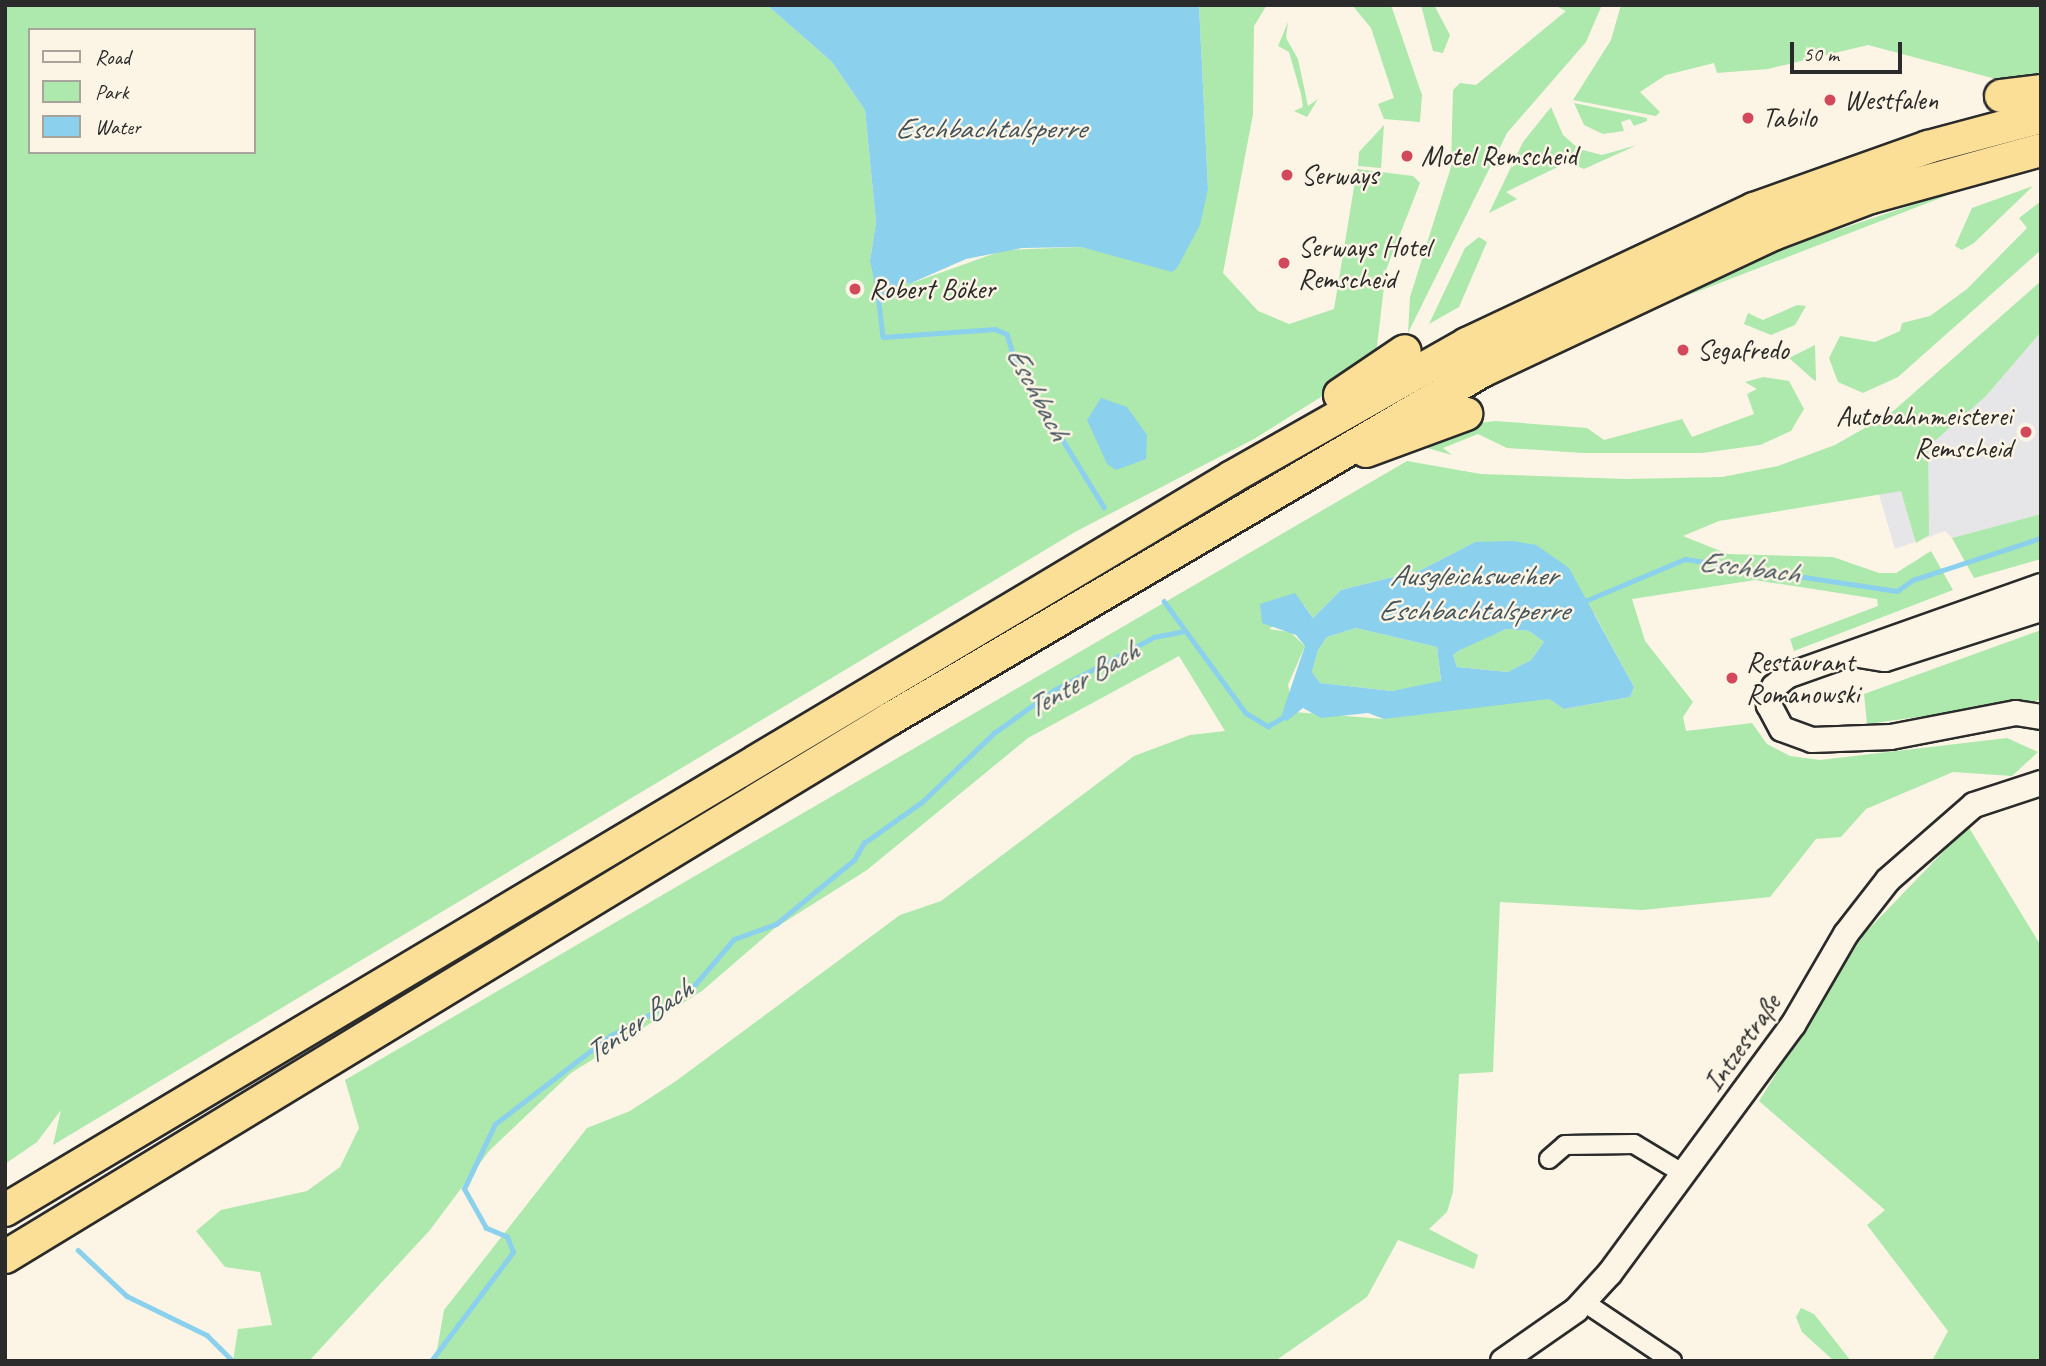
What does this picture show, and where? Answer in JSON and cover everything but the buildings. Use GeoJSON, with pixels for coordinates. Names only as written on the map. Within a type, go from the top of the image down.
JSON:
{"type":"FeatureCollection","features":[{"type":"Feature","properties":{"kind":"highway"},"geometry":{"type":"LineString","coordinates":[[2001,96],[2041,91]]}},
{"type":"Feature","properties":{"kind":"highway"},"geometry":{"type":"LineString","coordinates":[[5,1257],[1302,456],[1466,344],[1668,244],[1858,170],[2041,117]]}},
{"type":"Feature","properties":{"kind":"highway"},"geometry":{"type":"LineString","coordinates":[[5,1210],[1302,456],[1482,371],[1679,273],[1871,197],[2041,150]]}},
{"type":"Feature","properties":{"kind":"highway"},"geometry":{"type":"LineString","coordinates":[[1302,456],[1341,394],[1405,351]]}},
{"type":"Feature","properties":{"kind":"highway"},"geometry":{"type":"LineString","coordinates":[[1302,456],[1466,414]]}},
{"type":"Feature","properties":{"kind":"main road"},"geometry":{"type":"LineString","coordinates":[[2041,586],[1876,640],[1859,655],[1787,676],[1774,687],[1770,710],[1788,734],[1858,740],[2007,714],[2041,717]]}},
{"type":"Feature","properties":{"kind":"main road"},"geometry":{"type":"LineString","coordinates":[[1859,655],[1885,659],[2041,609]]}},
{"type":"Feature","properties":{"kind":"main road","name":"Intzestraße"},"geometry":{"type":"LineString","coordinates":[[1503,1361],[1584,1303],[1684,1174],[1888,880],[1974,805],[2041,783]]}},
{"type":"Feature","properties":{"kind":"street"},"geometry":{"type":"LineString","coordinates":[[1549,1159],[1565,1145],[1634,1144],[1684,1174]]}},
{"type":"Feature","properties":{"kind":"street"},"geometry":{"type":"LineString","coordinates":[[1584,1303],[1672,1361]]}},
{"type":"Feature","properties":{"kind":"shaded area","name":"Autobahnmeisterei Remscheid"},"geometry":{"type":"Polygon","coordinates":[[[2041,332],[2041,514],[1952,538],[1945,531],[1895,549],[1878,491],[1985,397],[2041,332]]]}},
{"type":"Feature","properties":{"kind":"green space"},"geometry":{"type":"Polygon","coordinates":[[[5,5],[767,5],[832,62],[865,110],[876,222],[870,261],[901,289],[903,280],[909,284],[1004,250],[1081,247],[1149,263],[1191,238],[1208,189],[1199,5],[1267,5],[1254,26],[1253,114],[1223,273],[1258,311],[1289,324],[1334,309],[1357,169],[1413,176],[1420,183],[1386,270],[1375,363],[1254,439],[1075,532],[53,1145],[61,1110],[37,1142],[5,1164],[5,5]]]}},
{"type":"Feature","properties":{"kind":"green space"},"geometry":{"type":"Polygon","coordinates":[[[1352,5],[1391,5],[1422,95],[1420,122],[1384,119],[1378,104],[1394,98],[1371,28],[1352,5]]]}},
{"type":"Feature","properties":{"kind":"green space"},"geometry":{"type":"Polygon","coordinates":[[[1421,5],[1434,5],[1450,35],[1443,53],[1433,51],[1421,5]]]}},
{"type":"Feature","properties":{"kind":"green space"},"geometry":{"type":"Polygon","coordinates":[[[1554,5],[1602,5],[1586,42],[1507,133],[1408,333],[1410,297],[1451,167],[1453,90],[1460,83],[1476,85],[1566,11],[1554,5]]]}},
{"type":"Feature","properties":{"kind":"green space"},"geometry":{"type":"Polygon","coordinates":[[[1621,5],[2041,5],[2041,75],[1996,79],[1868,45],[1768,69],[1717,73],[1714,63],[1666,75],[1640,92],[1660,112],[1656,116],[1573,100],[1611,40],[1621,5]]]}},
{"type":"Feature","properties":{"kind":"green space"},"geometry":{"type":"Polygon","coordinates":[[[1288,22],[1286,38],[1298,59],[1308,106],[1318,99],[1307,117],[1294,111],[1303,107],[1301,94],[1289,52],[1278,46],[1288,22]]]}},
{"type":"Feature","properties":{"kind":"green space"},"geometry":{"type":"Polygon","coordinates":[[[1574,103],[1647,118],[1647,121],[1634,126],[1630,119],[1621,122],[1624,131],[1603,134],[1584,125],[1574,103]]]}},
{"type":"Feature","properties":{"kind":"green space"},"geometry":{"type":"Polygon","coordinates":[[[1551,107],[1563,135],[1579,149],[1602,155],[1637,145],[1584,169],[1568,162],[1506,192],[1517,199],[1489,213],[1523,142],[1551,107]]]}},
{"type":"Feature","properties":{"kind":"green space"},"geometry":{"type":"Polygon","coordinates":[[[1384,125],[1381,168],[1358,166],[1359,152],[1384,125]]]}},
{"type":"Feature","properties":{"kind":"green space"},"geometry":{"type":"Polygon","coordinates":[[[1995,177],[1611,325],[1513,375],[1553,352],[1745,261],[1995,177]]]}},
{"type":"Feature","properties":{"kind":"green space"},"geometry":{"type":"Polygon","coordinates":[[[2033,186],[1974,243],[1962,250],[1955,246],[1972,208],[2033,186]]]}},
{"type":"Feature","properties":{"kind":"green space"},"geometry":{"type":"Polygon","coordinates":[[[2041,201],[2041,250],[1898,377],[1863,393],[1838,382],[1829,358],[1840,336],[1875,342],[1900,331],[1902,323],[1930,316],[1967,289],[2027,228],[2019,218],[2041,201]]]}},
{"type":"Feature","properties":{"kind":"green space"},"geometry":{"type":"Polygon","coordinates":[[[1479,237],[1487,242],[1459,307],[1429,324],[1465,248],[1479,237]]]}},
{"type":"Feature","properties":{"kind":"green space"},"geometry":{"type":"Polygon","coordinates":[[[2041,281],[2041,332],[1985,397],[1928,447],[1929,535],[1916,543],[1901,491],[1719,521],[1683,536],[1728,554],[1833,557],[1879,573],[1896,573],[1931,551],[1953,590],[1794,651],[1790,639],[1878,606],[1877,599],[1755,580],[1632,599],[1645,641],[1693,702],[1683,717],[1686,731],[1752,723],[1767,744],[1790,756],[1820,760],[2007,738],[2038,752],[2012,776],[1953,772],[1866,809],[1841,837],[1816,839],[1770,897],[1642,910],[1500,902],[1493,1072],[1459,1074],[1453,1192],[1447,1212],[1429,1229],[1478,1255],[1474,1269],[1398,1240],[1367,1297],[1275,1361],[435,1361],[444,1310],[587,1128],[630,1111],[676,1081],[900,915],[941,901],[1134,756],[1190,735],[1225,731],[1179,656],[1028,738],[867,870],[775,928],[702,991],[571,1073],[489,1151],[430,1230],[309,1361],[233,1361],[238,1329],[272,1325],[260,1272],[225,1267],[196,1231],[221,1210],[307,1191],[340,1167],[359,1128],[345,1080],[1407,461],[1481,474],[1626,479],[1722,477],[1778,466],[1835,445],[1891,413],[2041,281]],[[1475,542],[1421,570],[1341,590],[1313,618],[1304,605],[1269,629],[1290,632],[1305,646],[1288,685],[1294,712],[1384,719],[1513,700],[1549,699],[1564,709],[1630,697],[1634,687],[1594,613],[1475,542]]]}},
{"type":"Feature","properties":{"kind":"green space"},"geometry":{"type":"Polygon","coordinates":[[[1797,305],[1806,306],[1795,325],[1771,335],[1744,324],[1748,313],[1763,320],[1797,305]]]}},
{"type":"Feature","properties":{"kind":"green space"},"geometry":{"type":"Polygon","coordinates":[[[1815,345],[1816,380],[1815,381],[1789,358],[1815,345]]]}},
{"type":"Feature","properties":{"kind":"green space"},"geometry":{"type":"Polygon","coordinates":[[[1763,377],[1789,381],[1804,409],[1791,431],[1760,445],[1702,453],[1583,453],[1507,448],[1478,434],[1443,448],[1452,455],[1416,445],[1464,425],[1495,421],[1587,428],[1604,440],[1682,419],[1692,437],[1754,414],[1747,394],[1757,389],[1745,382],[1763,377]]]}},
{"type":"Feature","properties":{"kind":"green space"},"geometry":{"type":"Polygon","coordinates":[[[2041,514],[2041,559],[1974,578],[1952,538],[2041,514]]]}},
{"type":"Feature","properties":{"kind":"green space"},"geometry":{"type":"Polygon","coordinates":[[[1356,628],[1437,647],[1441,682],[1392,691],[1320,683],[1312,672],[1318,650],[1327,637],[1356,628]]]}},
{"type":"Feature","properties":{"kind":"green space"},"geometry":{"type":"Polygon","coordinates":[[[1506,629],[1529,631],[1544,642],[1531,660],[1508,672],[1457,667],[1453,655],[1467,645],[1506,629]]]}},
{"type":"Feature","properties":{"kind":"green space"},"geometry":{"type":"Polygon","coordinates":[[[2041,630],[2041,700],[1867,724],[1864,694],[2041,630]]]}},
{"type":"Feature","properties":{"kind":"green space"},"geometry":{"type":"Polygon","coordinates":[[[1968,826],[2041,946],[2041,1361],[1932,1361],[1948,1331],[1867,1225],[1885,1210],[1759,1101],[1863,935],[1968,826]]]}},
{"type":"Feature","properties":{"kind":"green space"},"geometry":{"type":"Polygon","coordinates":[[[1801,1308],[1814,1314],[1851,1361],[1834,1361],[1802,1332],[1796,1317],[1801,1308]]]}},
{"type":"Feature","properties":{"kind":"water","name":"Eschbachtalsperre"},"geometry":{"type":"Polygon","coordinates":[[[767,5],[1199,5],[1208,189],[1200,225],[1177,268],[1172,272],[1081,247],[1022,248],[966,259],[909,284],[903,280],[901,289],[880,303],[870,261],[876,222],[865,110],[832,62],[767,5]]]}},
{"type":"Feature","properties":{"kind":"water"},"geometry":{"type":"Polygon","coordinates":[[[1101,398],[1127,407],[1147,435],[1146,459],[1116,470],[1107,464],[1087,420],[1101,398]]]}},
{"type":"Feature","properties":{"kind":"water","name":"Ausgleichsweiher Eschbachtalsperre"},"geometry":{"type":"Polygon","coordinates":[[[1513,541],[1536,545],[1569,568],[1634,687],[1630,697],[1564,709],[1549,699],[1384,719],[1368,713],[1321,718],[1303,708],[1287,721],[1281,717],[1305,646],[1296,635],[1262,623],[1260,604],[1295,593],[1313,618],[1341,590],[1421,570],[1475,542],[1513,541]],[[1356,628],[1327,637],[1318,650],[1312,672],[1320,683],[1392,691],[1441,681],[1437,647],[1356,628]],[[1506,629],[1453,655],[1457,667],[1508,672],[1531,660],[1544,642],[1529,631],[1506,629]]]}},
{"type":"Feature","properties":{"kind":"waterway","name":"Eschbach"},"geometry":{"type":"LineString","coordinates":[[875,268],[883,337],[995,329],[1007,334],[1016,364],[1104,507]]}},
{"type":"Feature","properties":{"kind":"waterway","name":"Eschbach"},"geometry":{"type":"LineString","coordinates":[[1585,601],[1685,559],[1897,591],[1913,580],[2041,538]]}},
{"type":"Feature","properties":{"kind":"waterway","name":"Eschbach"},"geometry":{"type":"LineString","coordinates":[[1164,601],[1246,713],[1268,726],[1285,716]]}},
{"type":"Feature","properties":{"kind":"waterway","name":"Tenter Bach"},"geometry":{"type":"LineString","coordinates":[[431,1361],[513,1252],[507,1237],[486,1228],[464,1189],[495,1124],[610,1036],[687,994],[734,939],[776,924],[854,860],[864,843],[922,802],[994,733],[1054,690],[1154,637],[1184,631]]}},
{"type":"Feature","properties":{"kind":"waterway"},"geometry":{"type":"LineString","coordinates":[[78,1250],[127,1296],[207,1335],[233,1361]]}},
{"type":"Feature","properties":{"kind":"place","name":"Westfalen"},"geometry":{"type":"Point","coordinates":[1830,100]}},
{"type":"Feature","properties":{"kind":"place","name":"Tabilo"},"geometry":{"type":"Point","coordinates":[1748,118]}},
{"type":"Feature","properties":{"kind":"place","name":"Motel Remscheid"},"geometry":{"type":"Point","coordinates":[1407,156]}},
{"type":"Feature","properties":{"kind":"place","name":"Serways"},"geometry":{"type":"Point","coordinates":[1287,175]}},
{"type":"Feature","properties":{"kind":"place","name":"Serways Hotel Remscheid"},"geometry":{"type":"Point","coordinates":[1284,263]}},
{"type":"Feature","properties":{"kind":"place","name":"Robert Böker"},"geometry":{"type":"Point","coordinates":[855,289]}},
{"type":"Feature","properties":{"kind":"place","name":"Segafredo"},"geometry":{"type":"Point","coordinates":[1683,350]}},
{"type":"Feature","properties":{"kind":"place","name":"Autobahnmeisterei Remscheid"},"geometry":{"type":"Point","coordinates":[2026,432]}},
{"type":"Feature","properties":{"kind":"place","name":"Restaurant Romanowski"},"geometry":{"type":"Point","coordinates":[1732,678]}}]}
